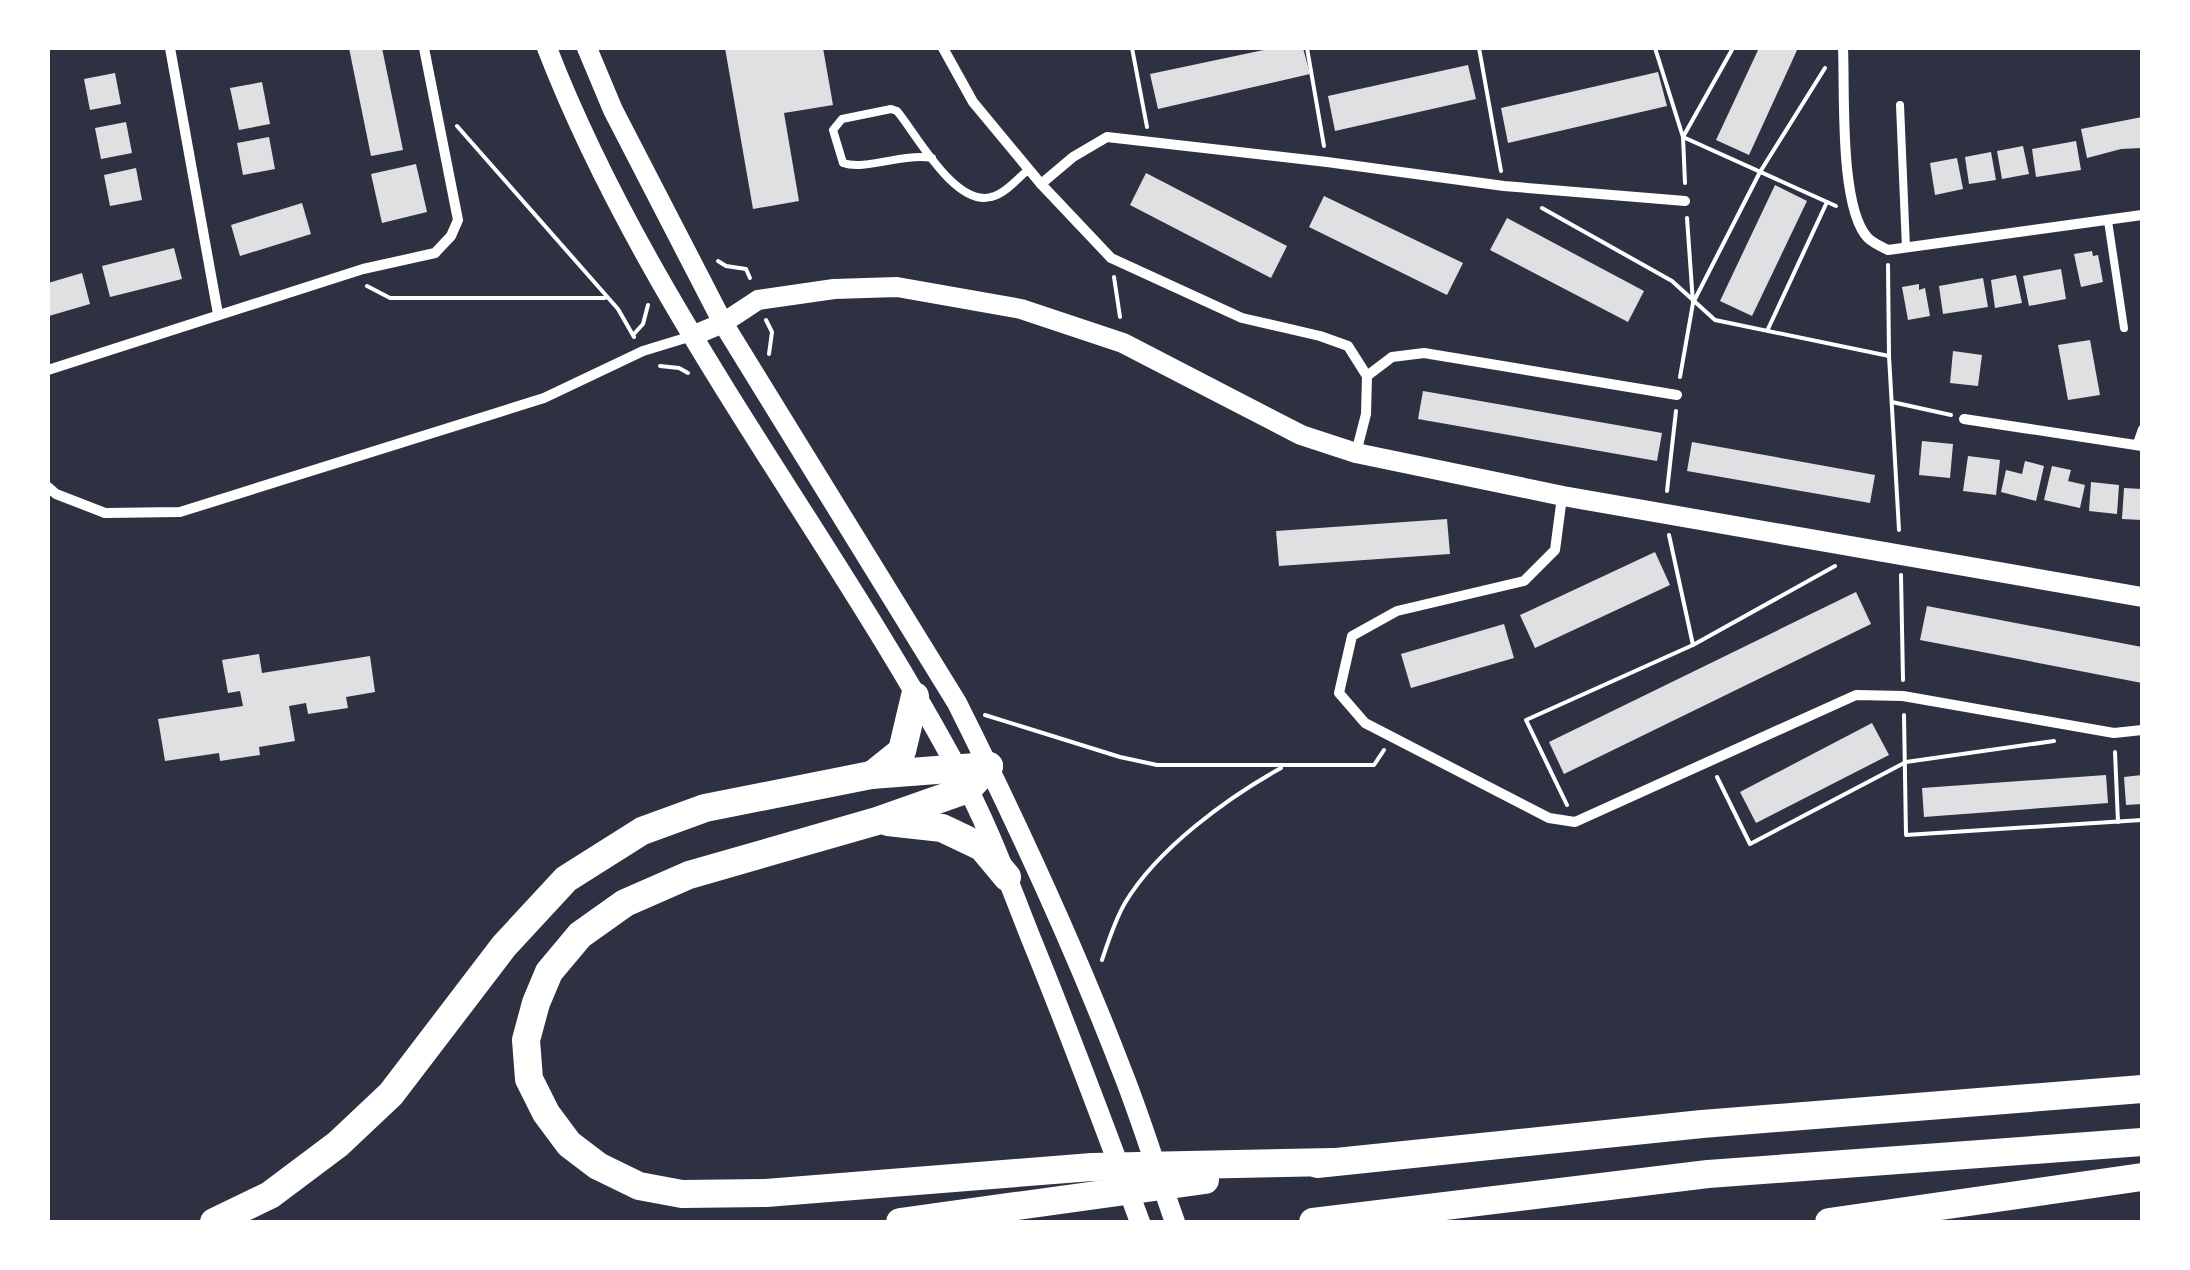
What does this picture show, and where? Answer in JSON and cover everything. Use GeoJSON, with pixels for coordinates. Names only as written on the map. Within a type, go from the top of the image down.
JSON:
{"type":"FeatureCollection","features":[{"type":"Feature","properties":{"kind":"highway"},"geometry":{"type":"LineString","coordinates":[[871,776],[902,751],[914,696]]}},
{"type":"Feature","properties":{"kind":"highway"},"geometry":{"type":"LineString","coordinates":[[989,766],[877,822],[689,875],[625,903],[580,935],[549,972],[526,1040],[528,1079],[569,1144],[598,1166],[639,1186],[682,1194],[766,1193],[1092,1167],[1334,1162]]}},
{"type":"Feature","properties":{"kind":"highway"},"geometry":{"type":"LineString","coordinates":[[214,1222],[270,1195],[338,1144],[391,1094],[504,946],[566,879],[642,831],[705,808],[871,776],[963,778]]}},
{"type":"Feature","properties":{"kind":"highway"},"geometry":{"type":"LineString","coordinates":[[877,822],[942,828],[982,847],[1007,876]]}},
{"type":"Feature","properties":{"kind":"highway"},"geometry":{"type":"LineString","coordinates":[[900,1222],[1334,1162],[1702,1124],[2142,1089]]}},
{"type":"Feature","properties":{"kind":"highway"},"geometry":{"type":"LineString","coordinates":[[1313,1222],[1708,1174],[2142,1142]]}},
{"type":"Feature","properties":{"kind":"highway"},"geometry":{"type":"LineString","coordinates":[[1829,1222],[2142,1177]]}},
{"type":"Feature","properties":{"kind":"main road"},"geometry":{"type":"LineString","coordinates":[[547,48],[574,118],[692,336],[963,778],[1007,876],[1088,1079],[1140,1222]]}},
{"type":"Feature","properties":{"kind":"main road"},"geometry":{"type":"LineString","coordinates":[[588,48],[612,110],[723,324],[958,703],[1091,994],[1175,1222]]}},
{"type":"Feature","properties":{"kind":"main road"},"geometry":{"type":"LineString","coordinates":[[692,336],[723,324],[758,300],[834,290],[897,287],[1021,308],[1123,344],[1301,435],[1356,453],[1562,496],[2142,598]]}},
{"type":"Feature","properties":{"kind":"street"},"geometry":{"type":"LineString","coordinates":[[170,48],[218,314]]}},
{"type":"Feature","properties":{"kind":"street"},"geometry":{"type":"LineString","coordinates":[[48,370],[346,275],[436,253],[451,236],[458,220],[424,48]]}},
{"type":"Feature","properties":{"kind":"street"},"geometry":{"type":"LineString","coordinates":[[943,48],[973,102],[1041,184],[1111,258],[1242,318],[1348,346],[1367,376],[1366,414],[1356,453]]}},
{"type":"Feature","properties":{"kind":"street"},"geometry":{"type":"LineString","coordinates":[[1843,48],[1849,190],[1855,215],[1868,238],[1888,250],[2142,215]]}},
{"type":"Feature","properties":{"kind":"street"},"geometry":{"type":"LineString","coordinates":[[1041,184],[1072,157],[1107,137],[1504,186],[1685,202]]}},
{"type":"Feature","properties":{"kind":"street"},"geometry":{"type":"LineString","coordinates":[[48,487],[56,494],[105,513],[180,512],[544,398],[643,351],[692,336]]}},
{"type":"Feature","properties":{"kind":"street"},"geometry":{"type":"LineString","coordinates":[[1367,376],[1392,357],[1424,352],[1677,395]]}},
{"type":"Feature","properties":{"kind":"street"},"geometry":{"type":"LineString","coordinates":[[1964,419],[2139,446]]}},
{"type":"Feature","properties":{"kind":"street"},"geometry":{"type":"LineString","coordinates":[[1562,496],[1555,550],[1524,582],[1397,611],[1352,636],[1339,693],[1366,723],[1549,818],[1576,822],[1856,695],[1903,696],[2114,733],[2142,730]]}},
{"type":"Feature","properties":{"kind":"lane"},"geometry":{"type":"LineString","coordinates":[[1900,104],[1906,248]]}},
{"type":"Feature","properties":{"kind":"lane"},"geometry":{"type":"LineString","coordinates":[[932,158],[902,156],[854,167],[842,163],[833,130],[842,118],[896,111],[932,158],[946,178],[980,199],[998,194],[1029,169]]}},
{"type":"Feature","properties":{"kind":"lane"},"geometry":{"type":"LineString","coordinates":[[2108,220],[2124,328]]}},
{"type":"Feature","properties":{"kind":"lane"},"geometry":{"type":"LineString","coordinates":[[2139,446],[2142,430]]}},
{"type":"Feature","properties":{"kind":"path"},"geometry":{"type":"LineString","coordinates":[[1132,48],[1150,142]]}},
{"type":"Feature","properties":{"kind":"path"},"geometry":{"type":"LineString","coordinates":[[1307,48],[1327,162]]}},
{"type":"Feature","properties":{"kind":"path"},"geometry":{"type":"LineString","coordinates":[[1479,48],[1504,186],[1672,282],[1715,320],[1890,356]]}},
{"type":"Feature","properties":{"kind":"path"},"geometry":{"type":"LineString","coordinates":[[1656,48],[1683,137],[1693,303],[1677,395],[1675,434]]}},
{"type":"Feature","properties":{"kind":"path"},"geometry":{"type":"LineString","coordinates":[[1683,137],[1733,48]]}},
{"type":"Feature","properties":{"kind":"path"},"geometry":{"type":"LineString","coordinates":[[1693,303],[1760,172],[1828,63]]}},
{"type":"Feature","properties":{"kind":"path"},"geometry":{"type":"LineString","coordinates":[[438,104],[618,309],[643,351]]}},
{"type":"Feature","properties":{"kind":"path"},"geometry":{"type":"LineString","coordinates":[[1683,137],[1855,215]]}},
{"type":"Feature","properties":{"kind":"path"},"geometry":{"type":"LineString","coordinates":[[1767,330],[1826,202]]}},
{"type":"Feature","properties":{"kind":"path"},"geometry":{"type":"LineString","coordinates":[[1888,250],[1906,835],[2142,820]]}},
{"type":"Feature","properties":{"kind":"path"},"geometry":{"type":"LineString","coordinates":[[1111,258],[1123,344]]}},
{"type":"Feature","properties":{"kind":"path"},"geometry":{"type":"LineString","coordinates":[[346,275],[390,298],[607,298]]}},
{"type":"Feature","properties":{"kind":"path"},"geometry":{"type":"LineString","coordinates":[[1892,402],[1964,419]]}},
{"type":"Feature","properties":{"kind":"path"},"geometry":{"type":"LineString","coordinates":[[1576,822],[1526,720],[1693,645],[1866,549]]}},
{"type":"Feature","properties":{"kind":"path"},"geometry":{"type":"LineString","coordinates":[[988,714],[1120,757],[1158,765],[1374,766],[1392,737]]}},
{"type":"Feature","properties":{"kind":"path"},"geometry":{"type":"LineString","coordinates":[[2114,733],[2118,822]]}},
{"type":"Feature","properties":{"kind":"path"},"geometry":{"type":"LineString","coordinates":[[1710,762],[1750,844],[1906,762],[2057,741]]}},
{"type":"Feature","properties":{"kind":"path"},"geometry":{"type":"LineString","coordinates":[[1091,994],[1125,902],[1161,859],[1236,793],[1286,766]]}},
{"type":"Feature","properties":{"kind":"building"},"geometry":{"type":"Polygon","coordinates":[[[349,48],[382,48],[403,150],[371,156],[349,48]]]}},
{"type":"Feature","properties":{"kind":"building"},"geometry":{"type":"Polygon","coordinates":[[[725,48],[823,48],[833,105],[784,113],[799,201],[753,209],[725,48]]]}},
{"type":"Feature","properties":{"kind":"building"},"geometry":{"type":"Polygon","coordinates":[[[1273,48],[1303,48],[1310,74],[1158,109],[1150,74],[1273,48]]]}},
{"type":"Feature","properties":{"kind":"building"},"geometry":{"type":"Polygon","coordinates":[[[1759,48],[1798,48],[1749,155],[1716,140],[1759,48]]]}},
{"type":"Feature","properties":{"kind":"building"},"geometry":{"type":"Polygon","coordinates":[[[1468,65],[1476,99],[1335,131],[1328,96],[1468,65]]]}},
{"type":"Feature","properties":{"kind":"building"},"geometry":{"type":"Polygon","coordinates":[[[1658,72],[1667,106],[1508,143],[1501,108],[1658,72]]]}},
{"type":"Feature","properties":{"kind":"building"},"geometry":{"type":"Polygon","coordinates":[[[115,73],[121,104],[90,110],[84,79],[115,73]]]}},
{"type":"Feature","properties":{"kind":"building"},"geometry":{"type":"Polygon","coordinates":[[[262,82],[270,124],[239,130],[230,88],[262,82]]]}},
{"type":"Feature","properties":{"kind":"building"},"geometry":{"type":"Polygon","coordinates":[[[2142,117],[2142,148],[2087,158],[2081,129],[2142,117]]]}},
{"type":"Feature","properties":{"kind":"building"},"geometry":{"type":"Polygon","coordinates":[[[126,122],[132,153],[101,159],[95,128],[126,122]]]}},
{"type":"Feature","properties":{"kind":"building"},"geometry":{"type":"Polygon","coordinates":[[[269,137],[275,169],[243,175],[237,143],[269,137]]]}},
{"type":"Feature","properties":{"kind":"building"},"geometry":{"type":"Polygon","coordinates":[[[2076,141],[2081,170],[2036,177],[2032,149],[2076,141]]]}},
{"type":"Feature","properties":{"kind":"building"},"geometry":{"type":"Polygon","coordinates":[[[2023,146],[2029,174],[2002,179],[1997,151],[2023,146]]]}},
{"type":"Feature","properties":{"kind":"building"},"geometry":{"type":"Polygon","coordinates":[[[1991,152],[1996,180],[1969,184],[1965,157],[1991,152]]]}},
{"type":"Feature","properties":{"kind":"building"},"geometry":{"type":"Polygon","coordinates":[[[1957,158],[1963,189],[1935,195],[1930,163],[1957,158]]]}},
{"type":"Feature","properties":{"kind":"building"},"geometry":{"type":"Polygon","coordinates":[[[416,164],[427,212],[382,223],[371,174],[416,164]]]}},
{"type":"Feature","properties":{"kind":"building"},"geometry":{"type":"Polygon","coordinates":[[[136,168],[142,200],[110,206],[104,175],[136,168]]]}},
{"type":"Feature","properties":{"kind":"building"},"geometry":{"type":"Polygon","coordinates":[[[1146,173],[1287,246],[1271,278],[1130,205],[1146,173]]]}},
{"type":"Feature","properties":{"kind":"building"},"geometry":{"type":"Polygon","coordinates":[[[1775,185],[1807,201],[1752,316],[1720,301],[1775,185]]]}},
{"type":"Feature","properties":{"kind":"building"},"geometry":{"type":"Polygon","coordinates":[[[1324,196],[1463,263],[1447,295],[1309,227],[1324,196]]]}},
{"type":"Feature","properties":{"kind":"building"},"geometry":{"type":"Polygon","coordinates":[[[302,203],[311,234],[240,256],[231,225],[302,203]]]}},
{"type":"Feature","properties":{"kind":"building"},"geometry":{"type":"Polygon","coordinates":[[[1507,218],[1644,291],[1628,322],[1490,250],[1507,218]]]}},
{"type":"Feature","properties":{"kind":"building"},"geometry":{"type":"Polygon","coordinates":[[[174,248],[182,279],[110,297],[102,266],[174,248]]]}},
{"type":"Feature","properties":{"kind":"building"},"geometry":{"type":"Polygon","coordinates":[[[2092,251],[2093,256],[2098,255],[2103,282],[2081,287],[2074,254],[2092,251]]]}},
{"type":"Feature","properties":{"kind":"building"},"geometry":{"type":"Polygon","coordinates":[[[2061,269],[2066,299],[2029,306],[2023,276],[2061,269]]]}},
{"type":"Feature","properties":{"kind":"building"},"geometry":{"type":"Polygon","coordinates":[[[82,273],[90,304],[49,316],[48,283],[82,273]]]}},
{"type":"Feature","properties":{"kind":"building"},"geometry":{"type":"Polygon","coordinates":[[[2016,275],[2022,303],[1995,308],[1991,280],[2016,275]]]}},
{"type":"Feature","properties":{"kind":"building"},"geometry":{"type":"Polygon","coordinates":[[[1983,278],[1988,307],[1943,314],[1939,286],[1983,278]]]}},
{"type":"Feature","properties":{"kind":"building"},"geometry":{"type":"Polygon","coordinates":[[[1919,284],[1919,290],[1925,288],[1930,316],[1908,320],[1902,287],[1919,284]]]}},
{"type":"Feature","properties":{"kind":"building"},"geometry":{"type":"Polygon","coordinates":[[[2090,340],[2100,395],[2068,400],[2058,345],[2090,340]]]}},
{"type":"Feature","properties":{"kind":"building"},"geometry":{"type":"Polygon","coordinates":[[[1953,351],[1982,355],[1978,386],[1950,383],[1953,351]]]}},
{"type":"Feature","properties":{"kind":"building"},"geometry":{"type":"Polygon","coordinates":[[[1423,391],[1662,433],[1657,461],[1418,419],[1423,391]]]}},
{"type":"Feature","properties":{"kind":"building"},"geometry":{"type":"Polygon","coordinates":[[[1922,441],[1953,444],[1950,478],[1919,475],[1922,441]]]}},
{"type":"Feature","properties":{"kind":"building"},"geometry":{"type":"Polygon","coordinates":[[[1692,442],[1875,475],[1870,503],[1687,471],[1692,442]]]}},
{"type":"Feature","properties":{"kind":"building"},"geometry":{"type":"Polygon","coordinates":[[[1968,456],[2000,460],[1996,495],[1963,491],[1968,456]]]}},
{"type":"Feature","properties":{"kind":"building"},"geometry":{"type":"Polygon","coordinates":[[[2025,461],[2044,466],[2036,501],[2001,492],[2006,470],[2022,474],[2025,461]]]}},
{"type":"Feature","properties":{"kind":"building"},"geometry":{"type":"Polygon","coordinates":[[[2052,466],[2071,470],[2068,481],[2085,485],[2080,508],[2044,500],[2052,466]]]}},
{"type":"Feature","properties":{"kind":"building"},"geometry":{"type":"Polygon","coordinates":[[[2091,482],[2119,485],[2117,514],[2089,511],[2091,482]]]}},
{"type":"Feature","properties":{"kind":"building"},"geometry":{"type":"Polygon","coordinates":[[[2124,488],[2142,489],[2142,520],[2122,519],[2124,488]]]}},
{"type":"Feature","properties":{"kind":"building"},"geometry":{"type":"Polygon","coordinates":[[[1447,519],[1450,554],[1279,566],[1276,531],[1447,519]]]}},
{"type":"Feature","properties":{"kind":"building"},"geometry":{"type":"Polygon","coordinates":[[[1655,552],[1670,585],[1535,648],[1520,615],[1655,552]]]}},
{"type":"Feature","properties":{"kind":"building"},"geometry":{"type":"Polygon","coordinates":[[[1856,592],[1871,624],[1564,774],[1549,742],[1856,592]]]}},
{"type":"Feature","properties":{"kind":"building"},"geometry":{"type":"Polygon","coordinates":[[[1927,606],[2142,647],[2142,683],[1920,640],[1927,606]]]}},
{"type":"Feature","properties":{"kind":"building"},"geometry":{"type":"Polygon","coordinates":[[[1504,624],[1514,658],[1411,688],[1401,654],[1504,624]]]}},
{"type":"Feature","properties":{"kind":"building"},"geometry":{"type":"Polygon","coordinates":[[[259,654],[262,673],[370,656],[375,692],[346,697],[348,708],[308,714],[306,703],[289,706],[295,741],[259,747],[260,755],[220,761],[219,753],[165,761],[158,719],[243,706],[240,691],[228,693],[222,660],[259,654]]]}},
{"type":"Feature","properties":{"kind":"building"},"geometry":{"type":"Polygon","coordinates":[[[1872,723],[1889,755],[1756,823],[1740,792],[1872,723]]]}},
{"type":"Feature","properties":{"kind":"building"},"geometry":{"type":"Polygon","coordinates":[[[2106,775],[2108,803],[1924,817],[1922,788],[2106,775]]]}},
{"type":"Feature","properties":{"kind":"building"},"geometry":{"type":"Polygon","coordinates":[[[2142,775],[2142,804],[2126,805],[2124,777],[2142,775]]]}}]}
